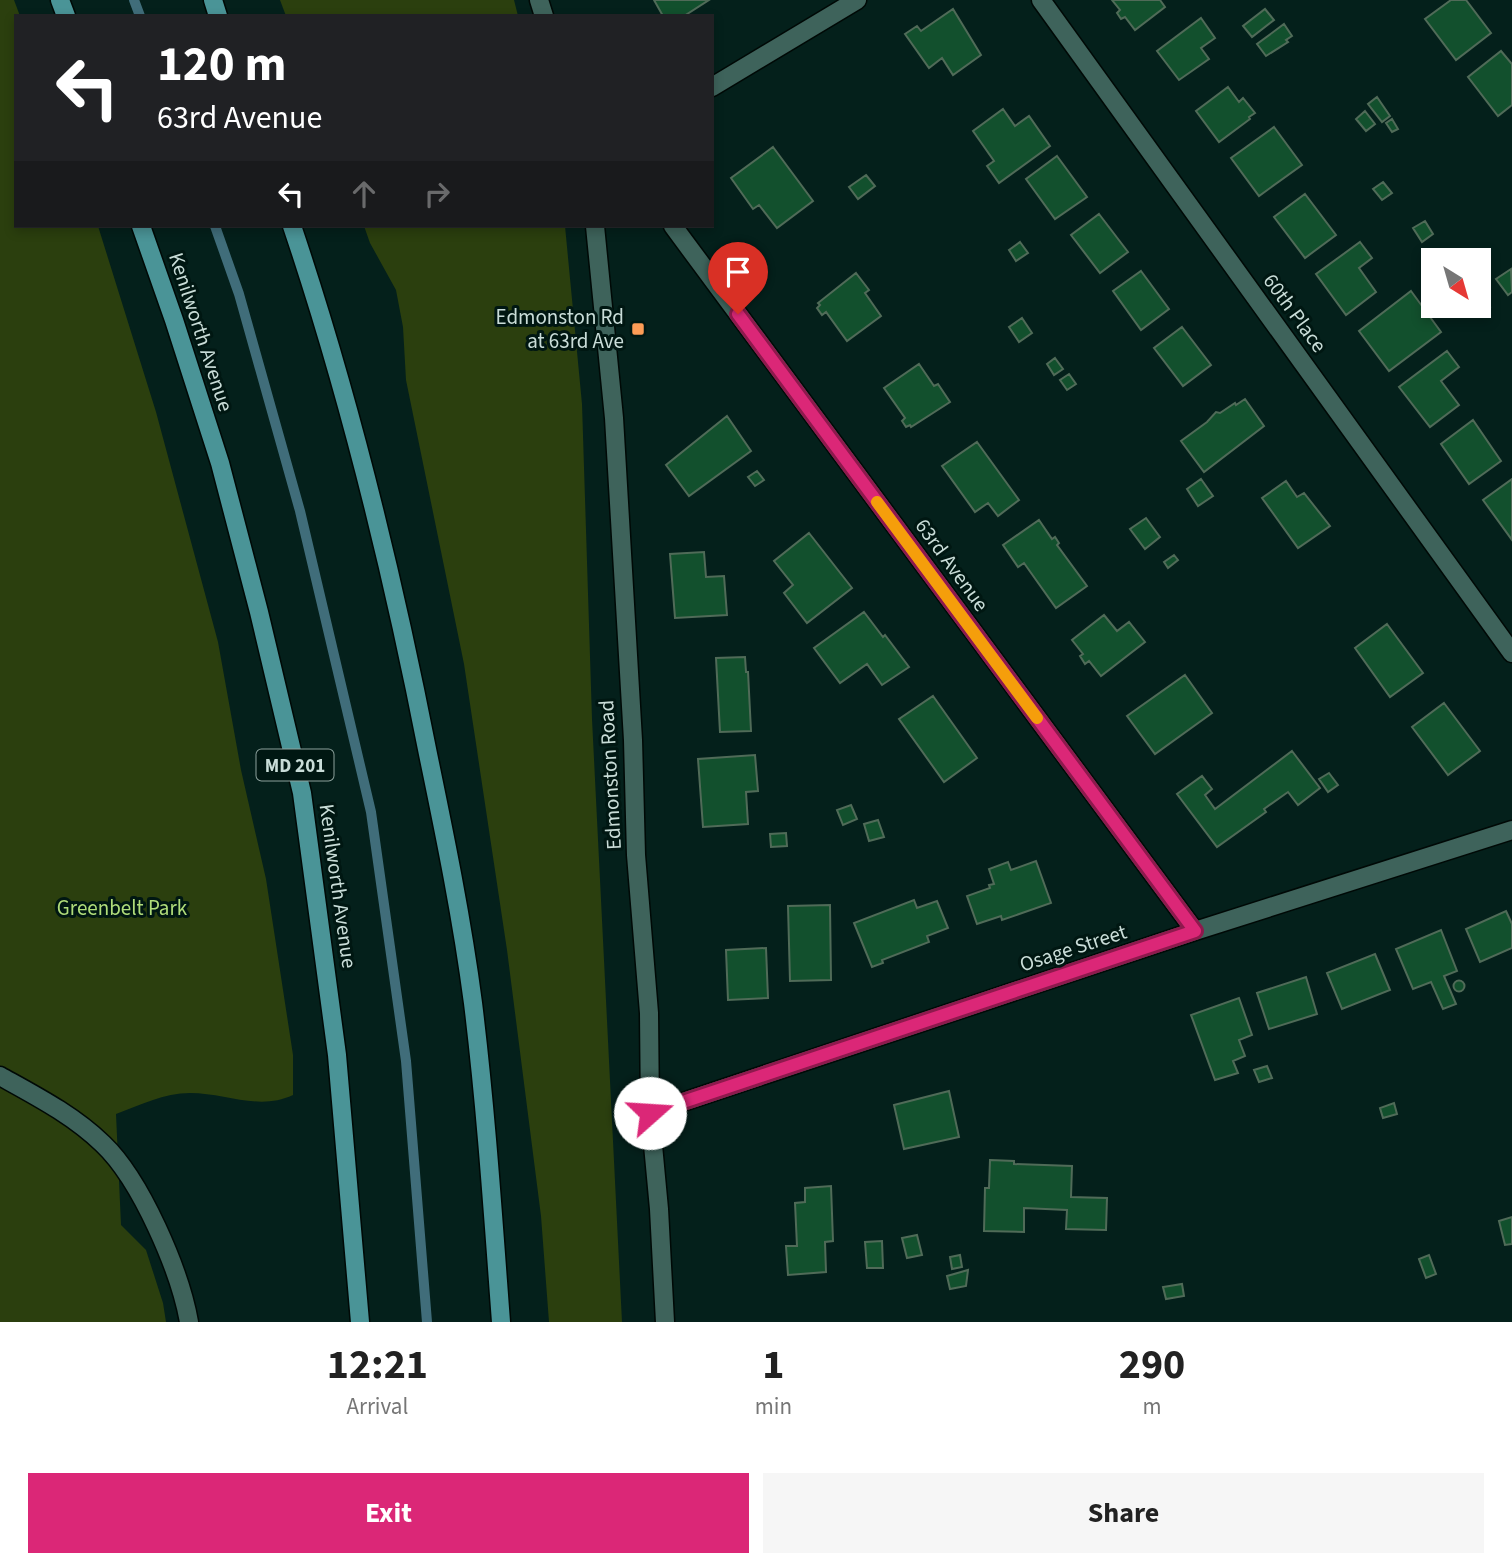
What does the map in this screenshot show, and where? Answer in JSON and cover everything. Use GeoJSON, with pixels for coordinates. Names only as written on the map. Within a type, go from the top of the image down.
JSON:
{"type":"FeatureCollection","features":[{"type":"Feature","properties":{"kind":"main road","name":"Kenilworth Avenue"},"geometry":{"type":"LineString","coordinates":[[142,228],[220,464],[302,793],[337,1055],[360,1322]]}},
{"type":"Feature","properties":{"kind":"main road"},"geometry":{"type":"LineString","coordinates":[[293,228],[340,382],[401,618],[457,897],[472,1001],[486,1135],[501,1322]]}},
{"type":"Feature","properties":{"kind":"street"},"geometry":{"type":"LineString","coordinates":[[714,87],[857,0]]}},
{"type":"Feature","properties":{"kind":"street","name":"60th Place"},"geometry":{"type":"LineString","coordinates":[[1041,0],[1512,653]]}},
{"type":"Feature","properties":{"kind":"street","name":"Edmonston Road"},"geometry":{"type":"LineString","coordinates":[[595,228],[614,418],[633,740],[636,855],[649,1013],[650,1113],[659,1209],[665,1322]]}},
{"type":"Feature","properties":{"kind":"street","name":"63rd Avenue"},"geometry":{"type":"LineString","coordinates":[[674,228],[1195,931]]}},
{"type":"Feature","properties":{"kind":"street","name":"Osage Street"},"geometry":{"type":"LineString","coordinates":[[650,1113],[1195,931],[1512,830]]}},
{"type":"Feature","properties":{"kind":"street"},"geometry":{"type":"LineString","coordinates":[[0,1076],[61,1110],[103,1144],[118,1160],[139,1194],[175,1271],[185,1298],[189,1322]]}},
{"type":"Feature","properties":{"kind":"green space","name":"Greenbelt Park"},"geometry":{"type":"Polygon","coordinates":[[[0,0],[14,0],[19,14],[14,14],[14,228],[99,228],[156,412],[218,642],[241,770],[266,879],[293,1055],[293,1095],[280,1100],[255,1101],[203,1094],[180,1094],[152,1100],[116,1114],[121,1225],[146,1250],[163,1303],[166,1322],[0,1322],[0,0]]]}},
{"type":"Feature","properties":{"kind":"green space"},"geometry":{"type":"Polygon","coordinates":[[[280,0],[514,0],[518,14],[285,14],[280,0]]]}},
{"type":"Feature","properties":{"kind":"green space"},"geometry":{"type":"Polygon","coordinates":[[[365,228],[565,228],[582,404],[592,719],[622,1322],[549,1322],[541,1216],[507,950],[464,664],[406,380],[403,327],[396,290],[365,228]]]}},
{"type":"Feature","properties":{"kind":"building"},"geometry":{"type":"Polygon","coordinates":[[[654,0],[709,0],[687,14],[662,14],[654,0]]]}},
{"type":"Feature","properties":{"kind":"building"},"geometry":{"type":"Polygon","coordinates":[[[1112,0],[1160,0],[1165,7],[1135,30],[1125,17],[1121,19],[1117,13],[1120,10],[1112,0]]]}},
{"type":"Feature","properties":{"kind":"building"},"geometry":{"type":"Polygon","coordinates":[[[1451,0],[1466,0],[1491,33],[1456,60],[1425,19],[1451,0]]]}},
{"type":"Feature","properties":{"kind":"building"},"geometry":{"type":"Polygon","coordinates":[[[953,9],[981,55],[953,75],[942,58],[929,68],[905,34],[917,26],[921,31],[953,9]]]}},
{"type":"Feature","properties":{"kind":"building"},"geometry":{"type":"Polygon","coordinates":[[[1265,9],[1274,20],[1252,37],[1243,26],[1265,9]]]}},
{"type":"Feature","properties":{"kind":"building"},"geometry":{"type":"Polygon","coordinates":[[[1201,18],[1215,38],[1201,48],[1209,59],[1179,80],[1157,51],[1201,18]]]}},
{"type":"Feature","properties":{"kind":"building"},"geometry":{"type":"Polygon","coordinates":[[[1284,24],[1292,36],[1286,40],[1288,42],[1266,56],[1257,44],[1284,24]]]}},
{"type":"Feature","properties":{"kind":"building"},"geometry":{"type":"Polygon","coordinates":[[[1501,51],[1512,64],[1512,105],[1498,116],[1468,77],[1501,51]]]}},
{"type":"Feature","properties":{"kind":"building"},"geometry":{"type":"Polygon","coordinates":[[[1228,87],[1239,102],[1243,98],[1255,113],[1219,142],[1196,111],[1228,87]]]}},
{"type":"Feature","properties":{"kind":"building"},"geometry":{"type":"Polygon","coordinates":[[[1377,97],[1390,116],[1382,122],[1368,104],[1377,97]]]}},
{"type":"Feature","properties":{"kind":"building"},"geometry":{"type":"Polygon","coordinates":[[[1003,109],[1015,126],[1029,116],[1050,146],[999,183],[987,166],[994,161],[973,131],[1003,109]]]}},
{"type":"Feature","properties":{"kind":"building"},"geometry":{"type":"Polygon","coordinates":[[[1365,111],[1375,124],[1366,131],[1356,119],[1365,111]]]}},
{"type":"Feature","properties":{"kind":"building"},"geometry":{"type":"Polygon","coordinates":[[[1392,119],[1398,129],[1392,132],[1386,123],[1392,119]]]}},
{"type":"Feature","properties":{"kind":"building"},"geometry":{"type":"Polygon","coordinates":[[[1274,127],[1302,165],[1259,196],[1231,158],[1274,127]]]}},
{"type":"Feature","properties":{"kind":"building"},"geometry":{"type":"Polygon","coordinates":[[[773,147],[813,201],[777,228],[759,205],[753,209],[731,178],[773,147]]]}},
{"type":"Feature","properties":{"kind":"building"},"geometry":{"type":"Polygon","coordinates":[[[1057,156],[1087,197],[1055,219],[1026,179],[1057,156]]]}},
{"type":"Feature","properties":{"kind":"building"},"geometry":{"type":"Polygon","coordinates":[[[866,175],[875,186],[858,199],[849,187],[866,175]]]}},
{"type":"Feature","properties":{"kind":"building"},"geometry":{"type":"Polygon","coordinates":[[[1383,182],[1392,193],[1382,200],[1373,189],[1383,182]]]}},
{"type":"Feature","properties":{"kind":"building"},"geometry":{"type":"Polygon","coordinates":[[[1305,194],[1336,235],[1305,258],[1274,217],[1305,194]]]}},
{"type":"Feature","properties":{"kind":"building"},"geometry":{"type":"Polygon","coordinates":[[[1099,214],[1128,252],[1100,273],[1071,235],[1099,214]]]}},
{"type":"Feature","properties":{"kind":"building"},"geometry":{"type":"Polygon","coordinates":[[[1425,221],[1433,234],[1422,242],[1413,228],[1425,221]]]}},
{"type":"Feature","properties":{"kind":"building"},"geometry":{"type":"Polygon","coordinates":[[[1020,242],[1028,253],[1016,261],[1009,250],[1020,242]]]}},
{"type":"Feature","properties":{"kind":"building"},"geometry":{"type":"Polygon","coordinates":[[[1360,242],[1372,258],[1359,268],[1376,292],[1346,315],[1316,274],[1360,242]]]}},
{"type":"Feature","properties":{"kind":"building"},"geometry":{"type":"Polygon","coordinates":[[[1511,269],[1512,292],[1508,295],[1496,279],[1511,269]]]}},
{"type":"Feature","properties":{"kind":"building"},"geometry":{"type":"Polygon","coordinates":[[[1141,271],[1169,309],[1141,330],[1113,291],[1141,271]]]}},
{"type":"Feature","properties":{"kind":"building"},"geometry":{"type":"Polygon","coordinates":[[[856,273],[869,290],[865,293],[881,316],[847,341],[826,312],[822,315],[817,308],[820,305],[818,303],[856,273]]]}},
{"type":"Feature","properties":{"kind":"building"},"geometry":{"type":"Polygon","coordinates":[[[1411,291],[1421,305],[1421,318],[1431,318],[1441,332],[1389,371],[1359,331],[1411,291]]]}},
{"type":"Feature","properties":{"kind":"building"},"geometry":{"type":"Polygon","coordinates":[[[1022,318],[1032,333],[1019,342],[1009,327],[1022,318]]]}},
{"type":"Feature","properties":{"kind":"building"},"geometry":{"type":"Polygon","coordinates":[[[1182,327],[1211,365],[1183,386],[1154,348],[1182,327]]]}},
{"type":"Feature","properties":{"kind":"building"},"geometry":{"type":"Polygon","coordinates":[[[1447,351],[1459,367],[1441,381],[1459,405],[1430,427],[1399,387],[1447,351]]]}},
{"type":"Feature","properties":{"kind":"building"},"geometry":{"type":"Polygon","coordinates":[[[1055,358],[1063,369],[1054,375],[1047,364],[1055,358]]]}},
{"type":"Feature","properties":{"kind":"building"},"geometry":{"type":"Polygon","coordinates":[[[919,364],[934,386],[938,384],[950,402],[911,427],[906,427],[902,421],[905,418],[884,388],[919,364]]]}},
{"type":"Feature","properties":{"kind":"building"},"geometry":{"type":"Polygon","coordinates":[[[1069,374],[1076,384],[1067,390],[1060,380],[1069,374]]]}},
{"type":"Feature","properties":{"kind":"building"},"geometry":{"type":"Polygon","coordinates":[[[1245,399],[1264,426],[1204,472],[1181,441],[1216,412],[1220,413],[1245,399]]]}},
{"type":"Feature","properties":{"kind":"building"},"geometry":{"type":"Polygon","coordinates":[[[727,416],[751,451],[689,496],[666,465],[727,416]]]}},
{"type":"Feature","properties":{"kind":"building"},"geometry":{"type":"Polygon","coordinates":[[[1473,420],[1501,461],[1469,484],[1441,444],[1473,420]]]}},
{"type":"Feature","properties":{"kind":"building"},"geometry":{"type":"Polygon","coordinates":[[[977,442],[1019,500],[998,516],[988,503],[975,512],[942,466],[977,442]]]}},
{"type":"Feature","properties":{"kind":"building"},"geometry":{"type":"Polygon","coordinates":[[[757,471],[764,480],[755,486],[748,477],[757,471]]]}},
{"type":"Feature","properties":{"kind":"building"},"geometry":{"type":"Polygon","coordinates":[[[1201,479],[1213,496],[1198,506],[1187,489],[1201,479]]]}},
{"type":"Feature","properties":{"kind":"building"},"geometry":{"type":"Polygon","coordinates":[[[1512,479],[1512,540],[1483,500],[1512,479]]]}},
{"type":"Feature","properties":{"kind":"building"},"geometry":{"type":"Polygon","coordinates":[[[1286,481],[1297,497],[1304,493],[1330,526],[1298,548],[1262,498],[1286,481]]]}},
{"type":"Feature","properties":{"kind":"building"},"geometry":{"type":"Polygon","coordinates":[[[1146,518],[1160,537],[1145,549],[1130,529],[1146,518]]]}},
{"type":"Feature","properties":{"kind":"building"},"geometry":{"type":"Polygon","coordinates":[[[1039,520],[1052,539],[1055,537],[1059,543],[1057,545],[1087,586],[1056,608],[1024,563],[1018,567],[1003,545],[1039,520]]]}},
{"type":"Feature","properties":{"kind":"building"},"geometry":{"type":"Polygon","coordinates":[[[809,533],[852,588],[807,623],[784,593],[793,585],[774,561],[809,533]]]}},
{"type":"Feature","properties":{"kind":"building"},"geometry":{"type":"Polygon","coordinates":[[[704,552],[706,577],[724,576],[727,615],[675,618],[670,554],[704,552]]]}},
{"type":"Feature","properties":{"kind":"building"},"geometry":{"type":"Polygon","coordinates":[[[1174,555],[1178,560],[1168,568],[1164,562],[1174,555]]]}},
{"type":"Feature","properties":{"kind":"building"},"geometry":{"type":"Polygon","coordinates":[[[864,612],[909,667],[882,685],[867,664],[840,683],[814,648],[864,612]]]}},
{"type":"Feature","properties":{"kind":"building"},"geometry":{"type":"Polygon","coordinates":[[[1104,615],[1117,631],[1129,622],[1145,642],[1101,676],[1089,661],[1085,664],[1080,656],[1083,654],[1072,640],[1104,615]]]}},
{"type":"Feature","properties":{"kind":"building"},"geometry":{"type":"Polygon","coordinates":[[[1387,624],[1423,673],[1390,697],[1355,648],[1387,624]]]}},
{"type":"Feature","properties":{"kind":"building"},"geometry":{"type":"Polygon","coordinates":[[[745,657],[751,731],[720,732],[716,658],[745,657]]]}},
{"type":"Feature","properties":{"kind":"building"},"geometry":{"type":"Polygon","coordinates":[[[1185,675],[1212,713],[1155,754],[1127,716],[1185,675]]]}},
{"type":"Feature","properties":{"kind":"building"},"geometry":{"type":"Polygon","coordinates":[[[933,696],[977,758],[944,782],[899,719],[933,696]]]}},
{"type":"Feature","properties":{"kind":"building"},"geometry":{"type":"Polygon","coordinates":[[[1444,703],[1480,751],[1448,775],[1412,727],[1444,703]]]}},
{"type":"Feature","properties":{"kind":"building"},"geometry":{"type":"Polygon","coordinates":[[[1292,751],[1320,788],[1298,805],[1288,792],[1264,809],[1266,812],[1217,847],[1177,794],[1202,776],[1212,789],[1205,795],[1215,809],[1292,751]]]}},
{"type":"Feature","properties":{"kind":"building"},"geometry":{"type":"Polygon","coordinates":[[[755,755],[758,791],[746,792],[748,824],[703,827],[698,759],[755,755]]]}},
{"type":"Feature","properties":{"kind":"building"},"geometry":{"type":"Polygon","coordinates":[[[1329,773],[1338,785],[1328,792],[1319,779],[1329,773]]]}},
{"type":"Feature","properties":{"kind":"building"},"geometry":{"type":"Polygon","coordinates":[[[851,805],[857,819],[843,825],[837,810],[851,805]]]}},
{"type":"Feature","properties":{"kind":"building"},"geometry":{"type":"Polygon","coordinates":[[[878,820],[884,837],[869,841],[864,824],[878,820]]]}},
{"type":"Feature","properties":{"kind":"building"},"geometry":{"type":"Polygon","coordinates":[[[786,833],[787,846],[771,847],[770,834],[786,833]]]}},
{"type":"Feature","properties":{"kind":"building"},"geometry":{"type":"Polygon","coordinates":[[[1036,861],[1051,903],[1002,920],[1001,916],[977,924],[967,896],[994,884],[989,869],[1008,862],[1011,870],[1036,861]]]}},
{"type":"Feature","properties":{"kind":"building"},"geometry":{"type":"Polygon","coordinates":[[[914,900],[917,908],[937,901],[948,928],[927,936],[929,942],[882,960],[883,963],[872,967],[854,923],[914,900]]]}},
{"type":"Feature","properties":{"kind":"building"},"geometry":{"type":"Polygon","coordinates":[[[830,905],[831,980],[790,981],[788,906],[830,905]]]}},
{"type":"Feature","properties":{"kind":"building"},"geometry":{"type":"Polygon","coordinates":[[[1506,911],[1512,924],[1512,948],[1480,962],[1466,929],[1506,911]]]}},
{"type":"Feature","properties":{"kind":"building"},"geometry":{"type":"Polygon","coordinates":[[[1441,930],[1457,971],[1444,976],[1456,1004],[1443,1009],[1431,982],[1413,989],[1396,949],[1441,930]]]}},
{"type":"Feature","properties":{"kind":"building"},"geometry":{"type":"Polygon","coordinates":[[[766,948],[768,998],[728,1000],[726,950],[766,948]]]}},
{"type":"Feature","properties":{"kind":"building"},"geometry":{"type":"Polygon","coordinates":[[[1375,954],[1390,990],[1342,1009],[1327,973],[1375,954]]]}},
{"type":"Feature","properties":{"kind":"building"},"geometry":{"type":"Polygon","coordinates":[[[1306,977],[1317,1014],[1269,1029],[1257,993],[1306,977]]]}},
{"type":"Feature","properties":{"kind":"building"},"geometry":{"type":"Polygon","coordinates":[[[1459,980],[1465,986],[1459,992],[1453,986],[1459,980]]]}},
{"type":"Feature","properties":{"kind":"building"},"geometry":{"type":"Polygon","coordinates":[[[1239,998],[1252,1035],[1239,1040],[1245,1056],[1233,1061],[1238,1073],[1215,1080],[1191,1015],[1239,998]]]}},
{"type":"Feature","properties":{"kind":"building"},"geometry":{"type":"Polygon","coordinates":[[[1267,1066],[1272,1078],[1259,1082],[1254,1070],[1267,1066]]]}},
{"type":"Feature","properties":{"kind":"building"},"geometry":{"type":"Polygon","coordinates":[[[949,1091],[959,1137],[904,1149],[894,1105],[949,1091]]]}},
{"type":"Feature","properties":{"kind":"building"},"geometry":{"type":"Polygon","coordinates":[[[1394,1103],[1397,1114],[1383,1118],[1380,1108],[1394,1103]]]}},
{"type":"Feature","properties":{"kind":"building"},"geometry":{"type":"Polygon","coordinates":[[[990,1160],[1014,1161],[1014,1164],[1072,1166],[1071,1197],[1107,1198],[1106,1230],[1066,1229],[1067,1210],[1024,1208],[1024,1232],[984,1231],[985,1188],[989,1188],[990,1160]]]}},
{"type":"Feature","properties":{"kind":"building"},"geometry":{"type":"Polygon","coordinates":[[[831,1186],[833,1241],[825,1242],[826,1272],[788,1275],[786,1246],[797,1246],[795,1203],[805,1202],[805,1188],[831,1186]]]}},
{"type":"Feature","properties":{"kind":"building"},"geometry":{"type":"Polygon","coordinates":[[[1512,1217],[1512,1244],[1505,1245],[1499,1221],[1512,1217]]]}},
{"type":"Feature","properties":{"kind":"building"},"geometry":{"type":"Polygon","coordinates":[[[917,1235],[922,1255],[907,1258],[902,1238],[917,1235]]]}},
{"type":"Feature","properties":{"kind":"building"},"geometry":{"type":"Polygon","coordinates":[[[882,1241],[883,1268],[867,1268],[865,1242],[882,1241]]]}},
{"type":"Feature","properties":{"kind":"building"},"geometry":{"type":"Polygon","coordinates":[[[960,1255],[962,1267],[952,1269],[950,1257],[960,1255]]]}},
{"type":"Feature","properties":{"kind":"building"},"geometry":{"type":"Polygon","coordinates":[[[1429,1255],[1436,1274],[1426,1278],[1419,1259],[1429,1255]]]}},
{"type":"Feature","properties":{"kind":"building"},"geometry":{"type":"Polygon","coordinates":[[[968,1270],[966,1286],[950,1289],[947,1276],[968,1270]]]}},
{"type":"Feature","properties":{"kind":"building"},"geometry":{"type":"Polygon","coordinates":[[[1182,1284],[1184,1296],[1166,1299],[1163,1287],[1182,1284]]]}},
{"type":"Feature","properties":{"kind":"waterway"},"geometry":{"type":"LineString","coordinates":[[134,0],[139,14]]}},
{"type":"Feature","properties":{"kind":"waterway"},"geometry":{"type":"LineString","coordinates":[[216,228],[239,294],[300,511],[371,812],[406,1061],[427,1322]]}},
{"type":"Feature","properties":{"kind":"slow traffic"},"geometry":{"type":"LineString","coordinates":[[877,502],[1037,718]]}},
{"type":"Feature","properties":{"kind":"place","name":"Edmonston Rd at 63rd Ave"},"geometry":{"type":"Point","coordinates":[638,329]}},
{"type":"Feature","properties":{"kind":"route"},"geometry":{"type":"LineString","coordinates":[[650,1113],[1195,931],[738,314]]}}]}
